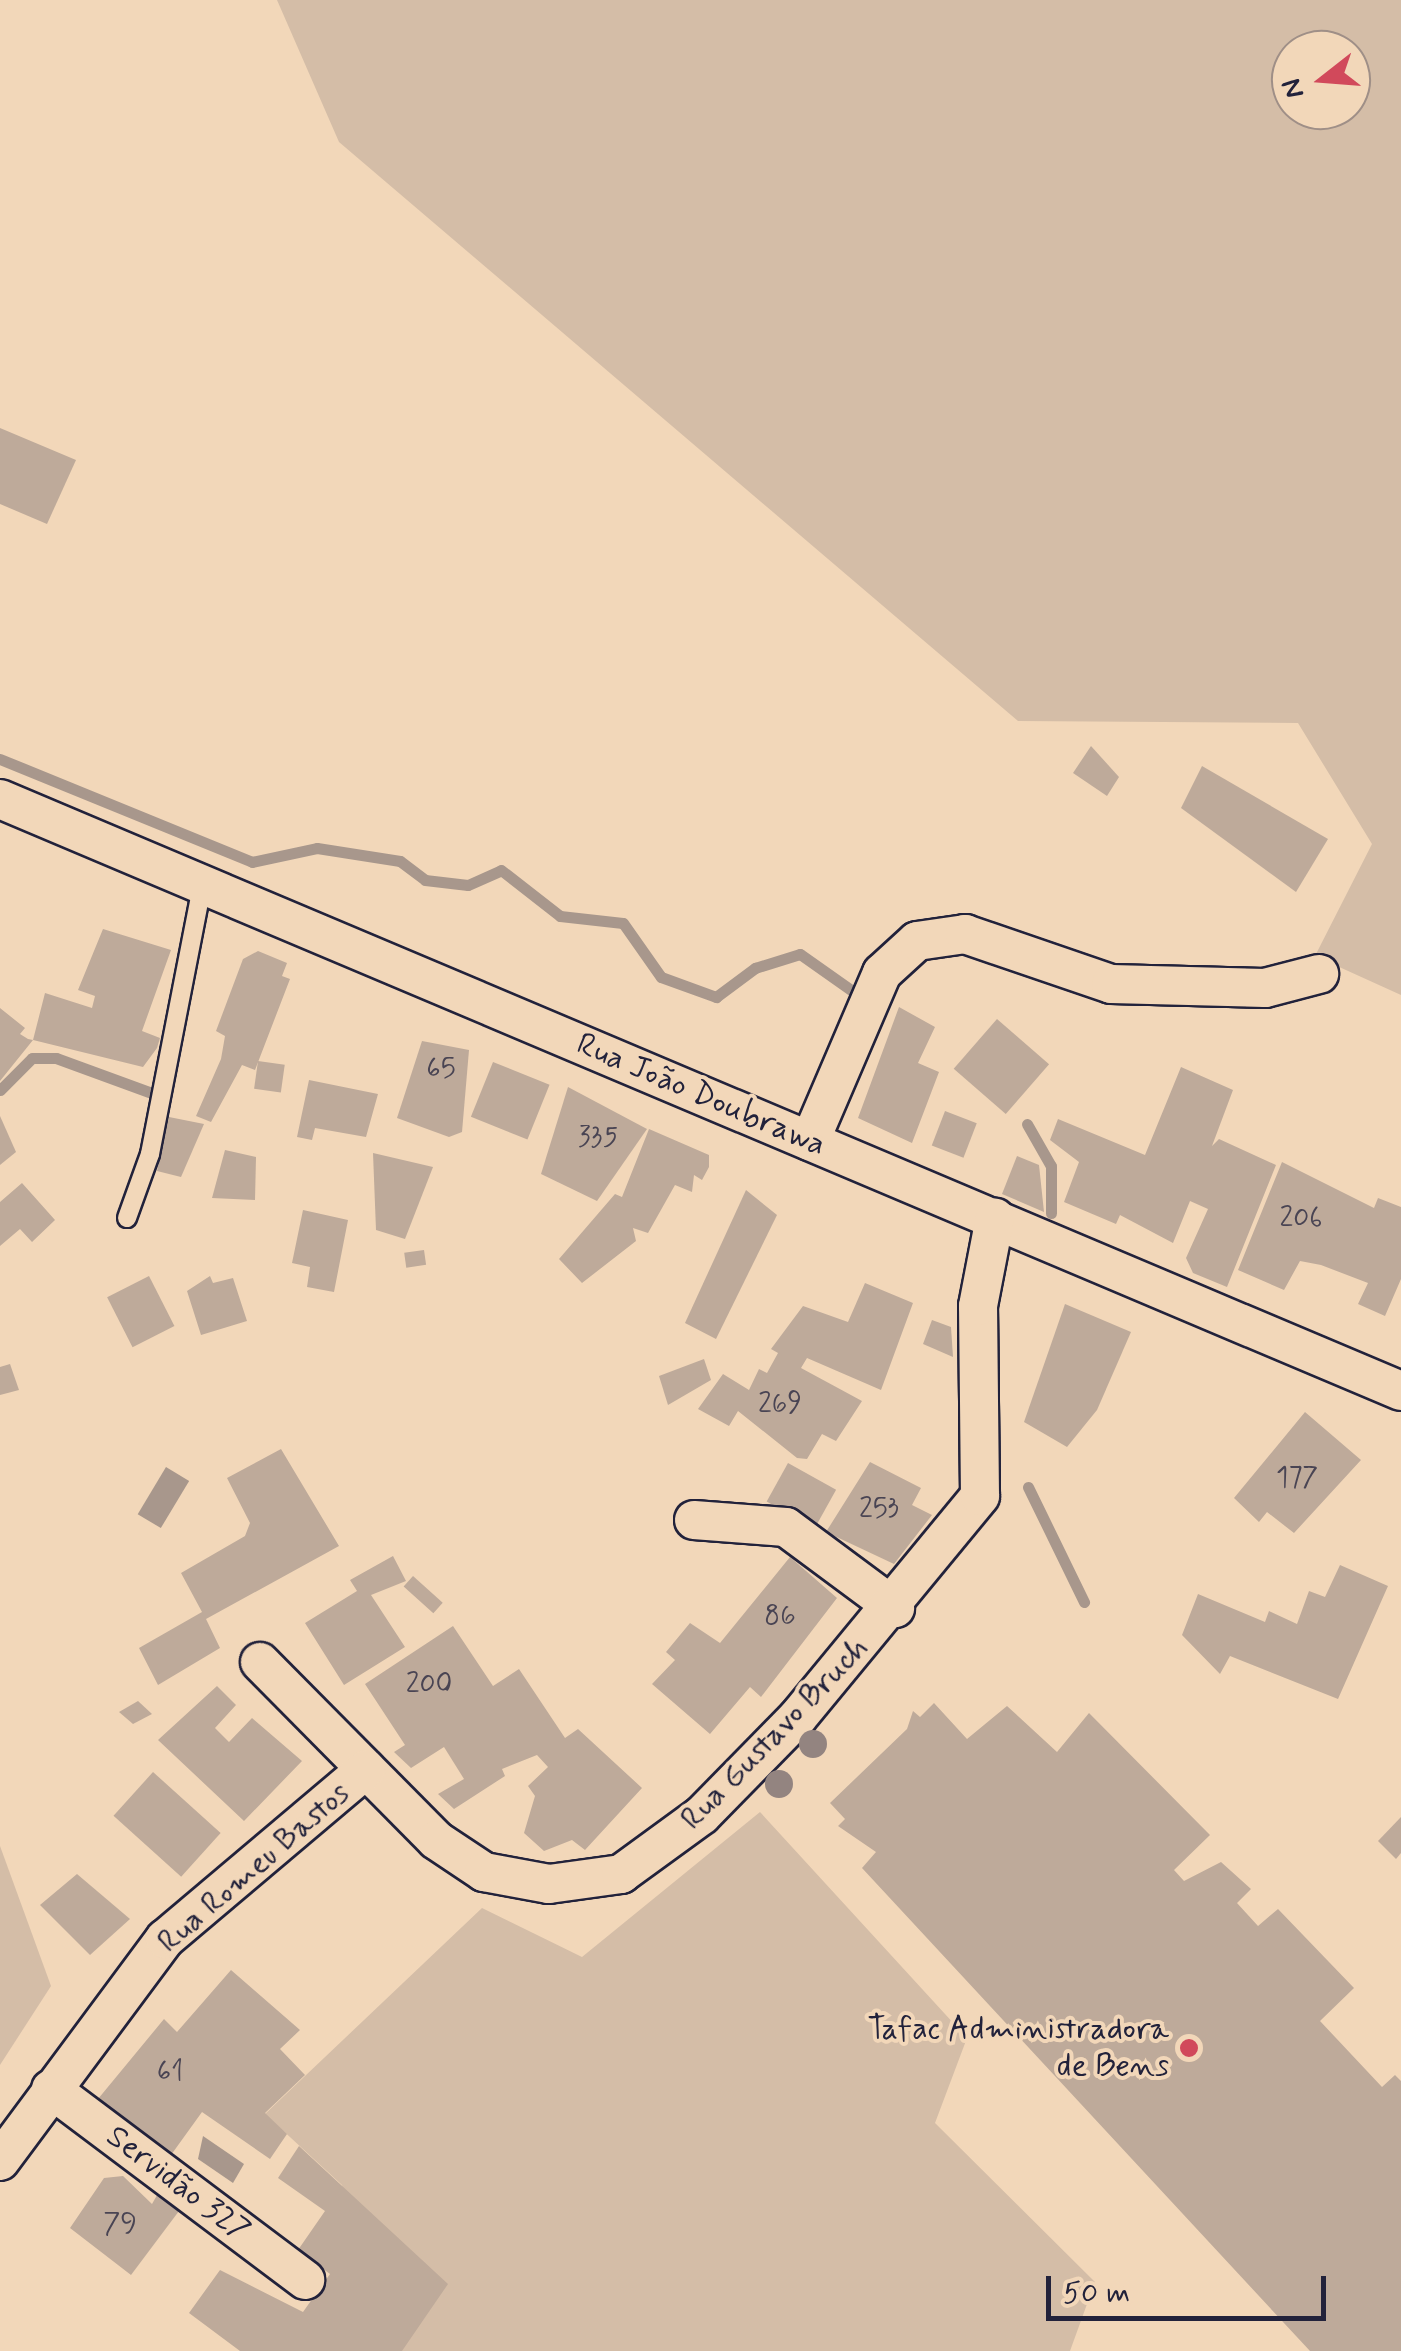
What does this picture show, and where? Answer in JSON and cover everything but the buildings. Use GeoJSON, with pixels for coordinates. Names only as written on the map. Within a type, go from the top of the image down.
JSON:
{"type":"FeatureCollection","features":[{"type":"Feature","properties":{"kind":"street","name":"Rua João Doubrawa"},"geometry":{"type":"LineString","coordinates":[[0,799],[1401,1391]]}},
{"type":"Feature","properties":{"kind":"street"},"geometry":{"type":"LineString","coordinates":[[810,1140],[882,973],[917,941],[965,934],[1111,984],[1265,988],[1319,974]]}},
{"type":"Feature","properties":{"kind":"street","name":"Rua Gustavo Bruch"},"geometry":{"type":"LineString","coordinates":[[260,1662],[366,1770],[484,1872],[549,1884],[622,1874],[702,1815],[895,1608],[980,1496],[978,1306],[996,1218]]}},
{"type":"Feature","properties":{"kind":"street"},"geometry":{"type":"LineString","coordinates":[[694,1520],[786,1526],[895,1608]]}},
{"type":"Feature","properties":{"kind":"street","name":"Rua Romeu Bastos"},"geometry":{"type":"LineString","coordinates":[[0,2161],[165,1939],[366,1770]]}},
{"type":"Feature","properties":{"kind":"street","name":"Servidão 327"},"geometry":{"type":"LineString","coordinates":[[51,2089],[305,2280]]}},
{"type":"Feature","properties":{"kind":"lane"},"geometry":{"type":"LineString","coordinates":[[127,1218],[150,1154],[202,887]]}},
{"type":"Feature","properties":{"kind":"shaded area"},"geometry":{"type":"Polygon","coordinates":[[[277,0],[1401,0],[1401,995],[1315,956],[1372,844],[1298,723],[1018,721],[339,142],[277,0]]]}},
{"type":"Feature","properties":{"kind":"shaded area"},"geometry":{"type":"Polygon","coordinates":[[[166,1467],[189,1481],[161,1528],[138,1514],[166,1467]]]}},
{"type":"Feature","properties":{"kind":"shaded area"},"geometry":{"type":"Polygon","coordinates":[[[760,1812],[967,2038],[935,2123],[1095,2282],[1070,2351],[360,2351],[378,2333],[342,2185],[265,2114],[482,1908],[582,1957],[760,1812]]]}},
{"type":"Feature","properties":{"kind":"shaded area"},"geometry":{"type":"Polygon","coordinates":[[[0,1846],[51,1986],[0,2065],[0,1846]]]}},
{"type":"Feature","properties":{"kind":"shaded area"},"geometry":{"type":"Polygon","coordinates":[[[203,2136],[244,2164],[233,2183],[198,2159],[203,2136]]]}},
{"type":"Feature","properties":{"kind":"waterway"},"geometry":{"type":"LineString","coordinates":[[0,759],[252,862],[317,848],[400,861],[425,880],[468,885],[501,870],[560,916],[623,923],[661,977],[716,997],[755,968],[800,954],[851,990]]}},
{"type":"Feature","properties":{"kind":"waterway"},"geometry":{"type":"LineString","coordinates":[[0,1090],[32,1058],[56,1058],[149,1092]]}},
{"type":"Feature","properties":{"kind":"waterway"},"geometry":{"type":"LineString","coordinates":[[1027,1124],[1051,1166],[1051,1213]]}},
{"type":"Feature","properties":{"kind":"waterway"},"geometry":{"type":"LineString","coordinates":[[1028,1487],[1084,1602]]}},
{"type":"Feature","properties":{"kind":"place","name":"Tafac Administradora de Bens"},"geometry":{"type":"Point","coordinates":[1189,2048]}}]}
